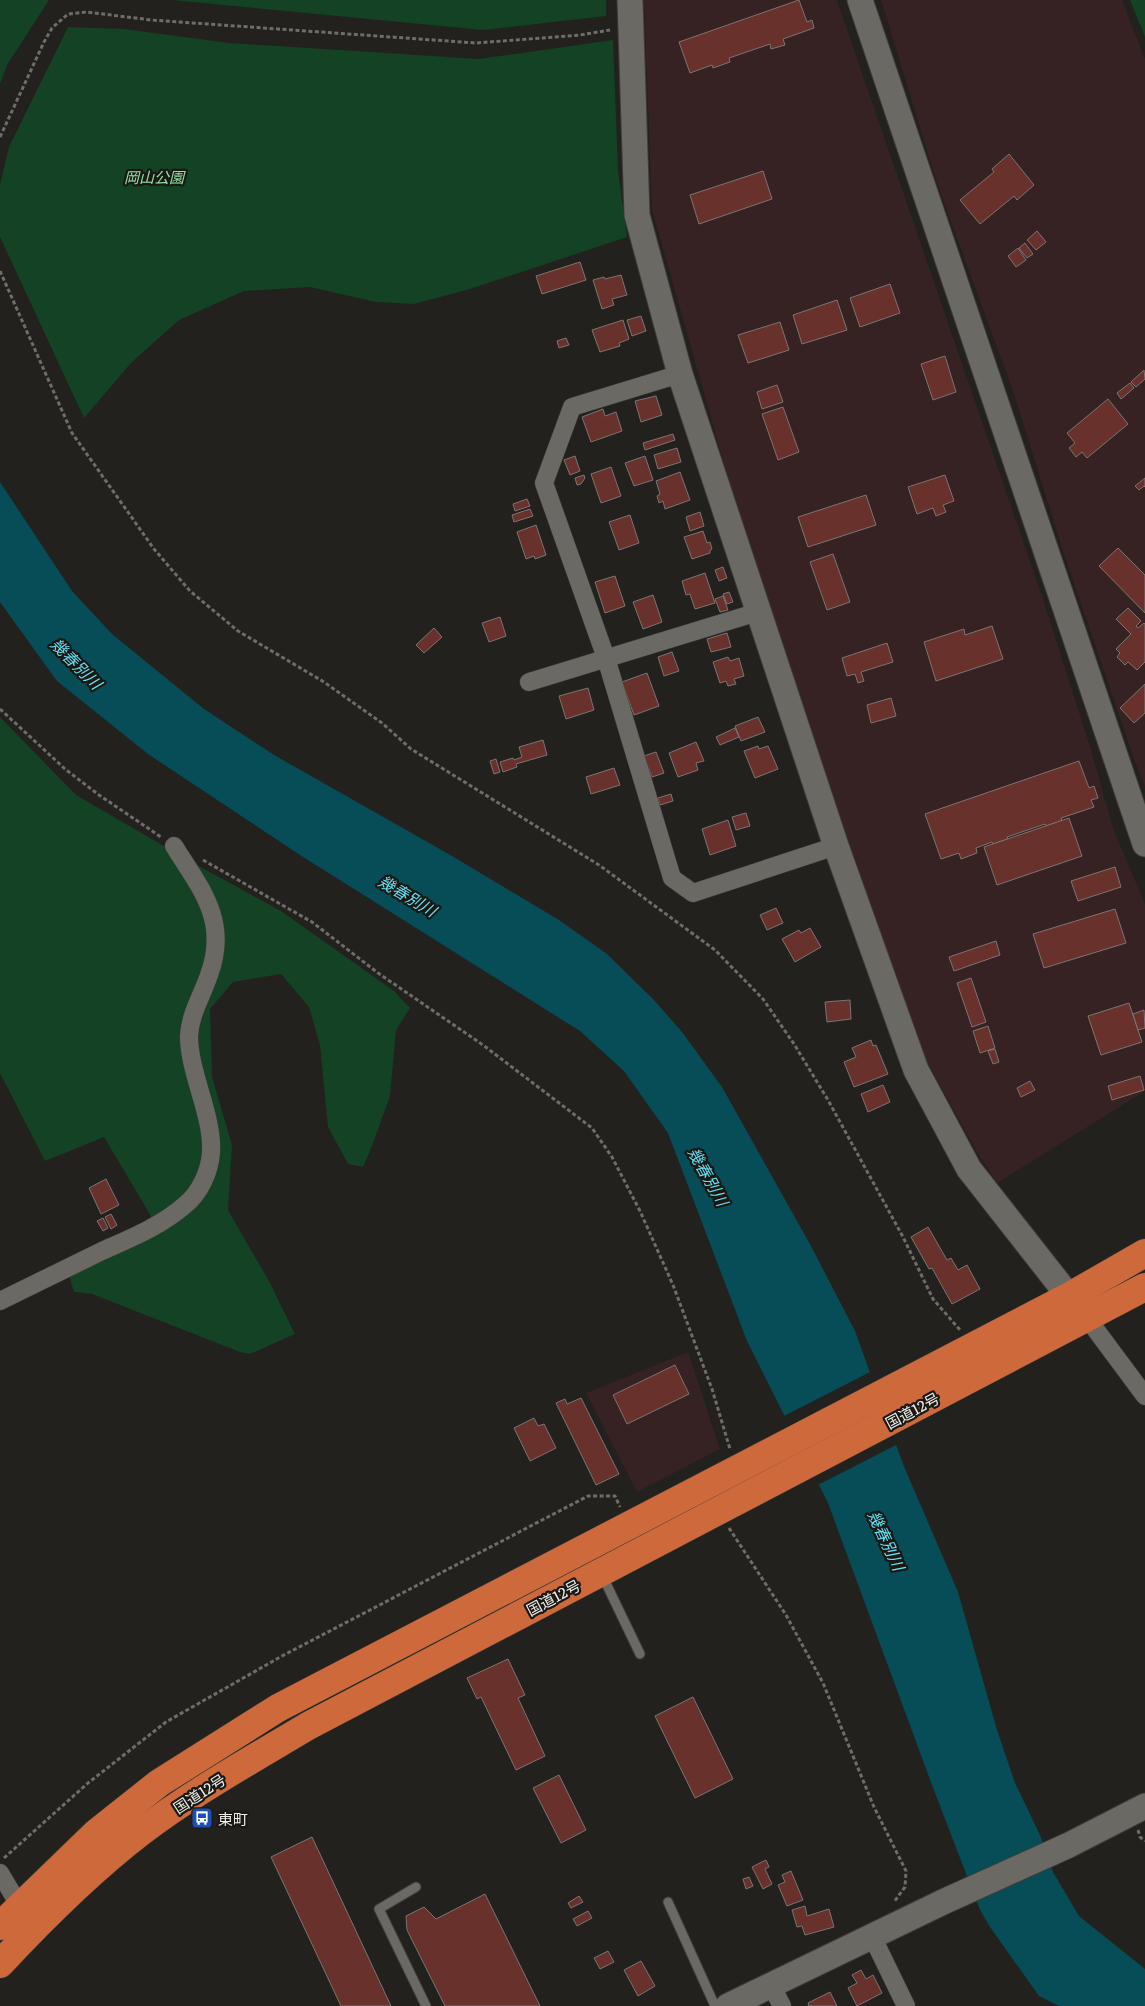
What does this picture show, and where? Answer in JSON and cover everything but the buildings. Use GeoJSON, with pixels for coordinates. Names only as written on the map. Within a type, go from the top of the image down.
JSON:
{"type":"FeatureCollection","features":[{"type":"Feature","properties":{"kind":"highway","name":"国道12号"},"geometry":{"type":"LineString","coordinates":[[0,1926],[96,1833],[159,1784],[278,1708],[1070,1296],[1145,1253]]}},
{"type":"Feature","properties":{"kind":"highway","name":"国道12号"},"geometry":{"type":"LineString","coordinates":[[0,1964],[86,1877],[142,1831],[221,1778],[308,1726],[776,1482],[1145,1286]]}},
{"type":"Feature","properties":{"kind":"street"},"geometry":{"type":"LineString","coordinates":[[630,0],[637,215],[680,374],[836,846],[916,1070],[969,1169],[1070,1296],[1145,1396]]}},
{"type":"Feature","properties":{"kind":"street"},"geometry":{"type":"LineString","coordinates":[[860,0],[1145,844]]}},
{"type":"Feature","properties":{"kind":"street"},"geometry":{"type":"LineString","coordinates":[[680,374],[572,407],[544,483],[606,658],[672,878],[693,893],[836,846]]}},
{"type":"Feature","properties":{"kind":"street"},"geometry":{"type":"LineString","coordinates":[[529,682],[758,612]]}},
{"type":"Feature","properties":{"kind":"street"},"geometry":{"type":"LineString","coordinates":[[0,1301],[160,1224],[194,1197],[207,1170],[211,1142],[189,1036],[194,1012],[210,974],[213,959],[214,922],[209,903],[203,891],[174,846]]}},
{"type":"Feature","properties":{"kind":"street"},"geometry":{"type":"LineString","coordinates":[[728,2006],[777,1996],[872,1936],[1069,1846],[1145,1806]]}},
{"type":"Feature","properties":{"kind":"street"},"geometry":{"type":"LineString","coordinates":[[0,1873],[33,1929]]}},
{"type":"Feature","properties":{"kind":"street"},"geometry":{"type":"LineString","coordinates":[[872,1936],[906,2006]]}},
{"type":"Feature","properties":{"kind":"lane"},"geometry":{"type":"LineString","coordinates":[[601,1572],[640,1654]]}},
{"type":"Feature","properties":{"kind":"lane"},"geometry":{"type":"LineString","coordinates":[[416,1887],[379,1909],[426,2006]]}},
{"type":"Feature","properties":{"kind":"lane"},"geometry":{"type":"LineString","coordinates":[[668,1902],[715,2006]]}},
{"type":"Feature","properties":{"kind":"path"},"geometry":{"type":"LineString","coordinates":[[0,137],[44,42],[52,28],[68,14],[86,12],[151,20],[476,43],[580,34],[630,27]]}},
{"type":"Feature","properties":{"kind":"path"},"geometry":{"type":"LineString","coordinates":[[0,271],[72,433],[154,549],[190,590],[238,631],[324,682],[382,723],[411,750],[599,865],[716,950],[763,999],[794,1044],[828,1100],[903,1237],[933,1299],[956,1324],[972,1347]]}},
{"type":"Feature","properties":{"kind":"path"},"geometry":{"type":"LineString","coordinates":[[0,709],[65,769],[99,795],[174,846],[209,863],[312,922],[378,973],[483,1045],[592,1128],[612,1157],[636,1203],[673,1285],[695,1341],[729,1447],[738,1468]]}},
{"type":"Feature","properties":{"kind":"path"},"geometry":{"type":"LineString","coordinates":[[0,1861],[88,1783],[166,1722],[282,1656],[588,1496],[615,1496],[630,1524]]}},
{"type":"Feature","properties":{"kind":"path"},"geometry":{"type":"LineString","coordinates":[[718,1511],[786,1615],[824,1683],[874,1807],[906,1871],[905,1887],[892,1906]]}},
{"type":"Feature","properties":{"kind":"shaded area"},"geometry":{"type":"Polygon","coordinates":[[[644,0],[837,0],[1044,602],[1092,753],[1113,828],[1145,904],[1145,1091],[997,1183],[976,1150],[923,1055],[807,723],[729,481],[652,210],[644,0]]]}},
{"type":"Feature","properties":{"kind":"shaded area"},"geometry":{"type":"Polygon","coordinates":[[[881,0],[1122,0],[1145,59],[1145,787],[1064,554],[1014,394],[937,183],[881,0]]]}},
{"type":"Feature","properties":{"kind":"shaded area"},"geometry":{"type":"Polygon","coordinates":[[[688,1352],[720,1449],[637,1492],[586,1393],[688,1352]]]}},
{"type":"Feature","properties":{"kind":"green space"},"geometry":{"type":"Polygon","coordinates":[[[0,0],[49,0],[7,65],[0,84],[0,0]]]}},
{"type":"Feature","properties":{"kind":"green space"},"geometry":{"type":"Polygon","coordinates":[[[172,0],[606,0],[606,16],[483,30],[172,0]]]}},
{"type":"Feature","properties":{"kind":"green space"},"geometry":{"type":"Polygon","coordinates":[[[1130,0],[1145,0],[1145,37],[1130,0]]]}},
{"type":"Feature","properties":{"kind":"green space","name":"岡山公園"},"geometry":{"type":"Polygon","coordinates":[[[68,27],[124,29],[229,43],[479,59],[613,40],[618,171],[627,237],[470,289],[414,304],[376,302],[310,287],[244,291],[179,320],[131,363],[84,418],[0,237],[0,185],[9,147],[68,27]]]}},
{"type":"Feature","properties":{"kind":"green space"},"geometry":{"type":"Polygon","coordinates":[[[0,717],[76,795],[281,911],[394,991],[410,1008],[396,1030],[390,1096],[363,1167],[348,1164],[328,1127],[320,1045],[309,1007],[281,974],[233,982],[210,1009],[212,1077],[232,1145],[228,1210],[270,1283],[295,1334],[250,1354],[240,1352],[92,1294],[74,1292],[69,1276],[158,1232],[148,1211],[104,1137],[45,1161],[0,1073],[0,717]]]}},
{"type":"Feature","properties":{"kind":"water","name":"幾春別川"},"geometry":{"type":"Polygon","coordinates":[[[0,482],[72,591],[112,634],[204,709],[274,755],[452,856],[559,920],[607,954],[653,999],[682,1032],[722,1087],[811,1246],[855,1331],[903,1464],[958,1592],[997,1730],[1015,1783],[1040,1835],[1053,1872],[1079,1916],[1145,1969],[1145,2006],[1059,2006],[1039,1996],[980,1910],[828,1503],[747,1341],[668,1133],[624,1071],[580,1031],[300,855],[148,754],[57,681],[0,602],[0,482]]]}},
{"type":"Feature","properties":{"kind":"pier"},"geometry":{"type":"Polygon","coordinates":[[[872,1371],[898,1444],[816,1486],[782,1417],[872,1371]]]}},
{"type":"Feature","properties":{"kind":"place","name":"東町"},"geometry":{"type":"Point","coordinates":[202,1818]}}]}
